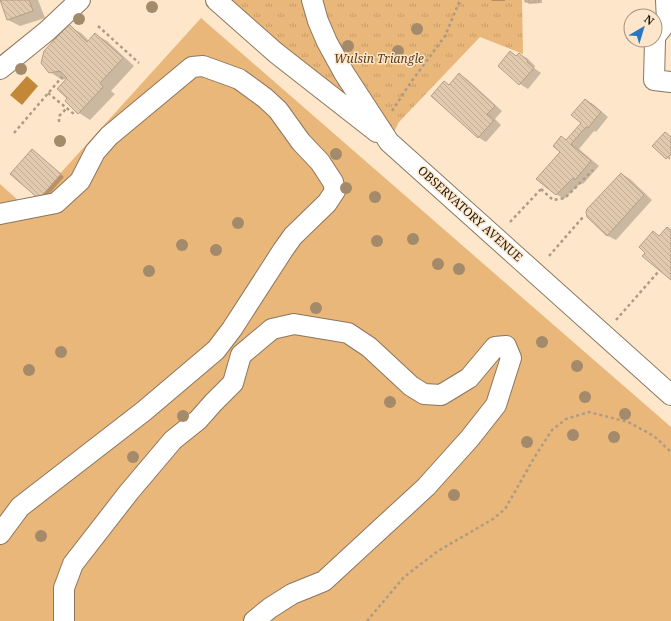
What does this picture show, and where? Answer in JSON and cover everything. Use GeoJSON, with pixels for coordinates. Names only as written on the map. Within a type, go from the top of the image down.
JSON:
{"type":"FeatureCollection","features":[{"type":"Feature","properties":{"kind":"street"},"geometry":{"type":"LineString","coordinates":[[0,69],[47,31],[80,0]]}},
{"type":"Feature","properties":{"kind":"street"},"geometry":{"type":"LineString","coordinates":[[216,0],[276,53],[389,142]]}},
{"type":"Feature","properties":{"kind":"street","name":"OBSERVATORY AVENUE"},"geometry":{"type":"LineString","coordinates":[[312,0],[318,21],[327,42],[344,73],[389,142],[671,396]]}},
{"type":"Feature","properties":{"kind":"street"},"geometry":{"type":"LineString","coordinates":[[663,26],[667,21],[666,0]]}},
{"type":"Feature","properties":{"kind":"street"},"geometry":{"type":"LineString","coordinates":[[655,48],[654,80],[671,82]]}},
{"type":"Feature","properties":{"kind":"street"},"geometry":{"type":"LineString","coordinates":[[0,214],[56,203],[80,181],[95,152],[109,136],[192,67],[203,66],[239,79],[278,110],[301,142],[320,162],[333,182],[335,191],[327,203],[294,236],[283,250],[232,329],[216,350],[144,411],[20,507],[0,534]]}},
{"type":"Feature","properties":{"kind":"street"},"geometry":{"type":"LineString","coordinates":[[64,621],[64,588],[73,564],[172,440],[198,420],[233,383],[241,355],[272,329],[294,324],[348,333],[370,347],[411,386],[424,394],[442,395],[469,378],[495,347],[506,346],[511,358],[496,406],[431,482],[324,581],[292,594],[270,608],[254,621]]}},
{"type":"Feature","properties":{"kind":"path"},"geometry":{"type":"LineString","coordinates":[[392,111],[411,82],[418,75],[445,36],[460,0]]}},
{"type":"Feature","properties":{"kind":"path"},"geometry":{"type":"LineString","coordinates":[[98,26],[139,63]]}},
{"type":"Feature","properties":{"kind":"path"},"geometry":{"type":"LineString","coordinates":[[14,133],[62,77]]}},
{"type":"Feature","properties":{"kind":"path"},"geometry":{"type":"LineString","coordinates":[[48,93],[74,114]]}},
{"type":"Feature","properties":{"kind":"path"},"geometry":{"type":"LineString","coordinates":[[59,122],[60,116],[67,108]]}},
{"type":"Feature","properties":{"kind":"path"},"geometry":{"type":"LineString","coordinates":[[510,222],[542,188],[552,200],[565,198],[592,170]]}},
{"type":"Feature","properties":{"kind":"path"},"geometry":{"type":"LineString","coordinates":[[549,256],[584,217]]}},
{"type":"Feature","properties":{"kind":"path"},"geometry":{"type":"LineString","coordinates":[[604,335],[659,271]]}},
{"type":"Feature","properties":{"kind":"path"},"geometry":{"type":"LineString","coordinates":[[367,621],[404,577],[438,551],[493,519],[505,509],[552,430],[566,419],[589,412],[628,422],[654,436],[671,452]]}},
{"type":"Feature","properties":{"kind":"green space","name":"Wulsin Triangle"},"geometry":{"type":"Polygon","coordinates":[[[216,0],[522,0],[523,54],[480,37],[399,122],[389,142],[216,0]]]}},
{"type":"Feature","properties":{"kind":"green space"},"geometry":{"type":"Polygon","coordinates":[[[201,18],[671,427],[671,621],[0,621],[0,184],[28,209],[201,18]]]}},
{"type":"Feature","properties":{"kind":"shaded area"},"geometry":{"type":"Polygon","coordinates":[[[27,76],[38,86],[22,105],[10,95],[27,76]]]}},
{"type":"Feature","properties":{"kind":"building"},"geometry":{"type":"Polygon","coordinates":[[[0,0],[29,0],[33,11],[7,20],[0,0]]]}},
{"type":"Feature","properties":{"kind":"building"},"geometry":{"type":"Polygon","coordinates":[[[525,0],[539,0],[539,2],[525,2],[525,0]]]}},
{"type":"Feature","properties":{"kind":"building"},"geometry":{"type":"Polygon","coordinates":[[[69,24],[87,42],[95,33],[123,58],[100,83],[103,87],[78,114],[65,101],[67,98],[57,89],[67,78],[60,71],[49,73],[41,63],[44,51],[69,24]]]}},
{"type":"Feature","properties":{"kind":"building"},"geometry":{"type":"Polygon","coordinates":[[[510,51],[516,56],[519,53],[534,68],[519,85],[498,66],[510,51]]]}},
{"type":"Feature","properties":{"kind":"building"},"geometry":{"type":"Polygon","coordinates":[[[459,73],[495,106],[487,114],[494,120],[478,138],[431,96],[444,81],[449,85],[459,73]]]}},
{"type":"Feature","properties":{"kind":"building"},"geometry":{"type":"Polygon","coordinates":[[[585,99],[601,112],[588,128],[586,127],[571,144],[591,161],[575,180],[573,178],[556,195],[536,179],[560,152],[553,146],[561,136],[566,140],[581,123],[571,115],[585,99]]]}},
{"type":"Feature","properties":{"kind":"building"},"geometry":{"type":"Polygon","coordinates":[[[665,132],[671,137],[671,154],[666,159],[652,146],[665,132]]]}},
{"type":"Feature","properties":{"kind":"building"},"geometry":{"type":"Polygon","coordinates":[[[32,149],[61,174],[39,199],[10,174],[32,149]]]}},
{"type":"Feature","properties":{"kind":"building"},"geometry":{"type":"Polygon","coordinates":[[[621,173],[644,195],[607,236],[587,217],[586,212],[587,209],[621,173]]]}},
{"type":"Feature","properties":{"kind":"building"},"geometry":{"type":"Polygon","coordinates":[[[667,227],[671,230],[671,280],[642,256],[645,253],[639,247],[653,231],[659,236],[667,227]]]}}]}
